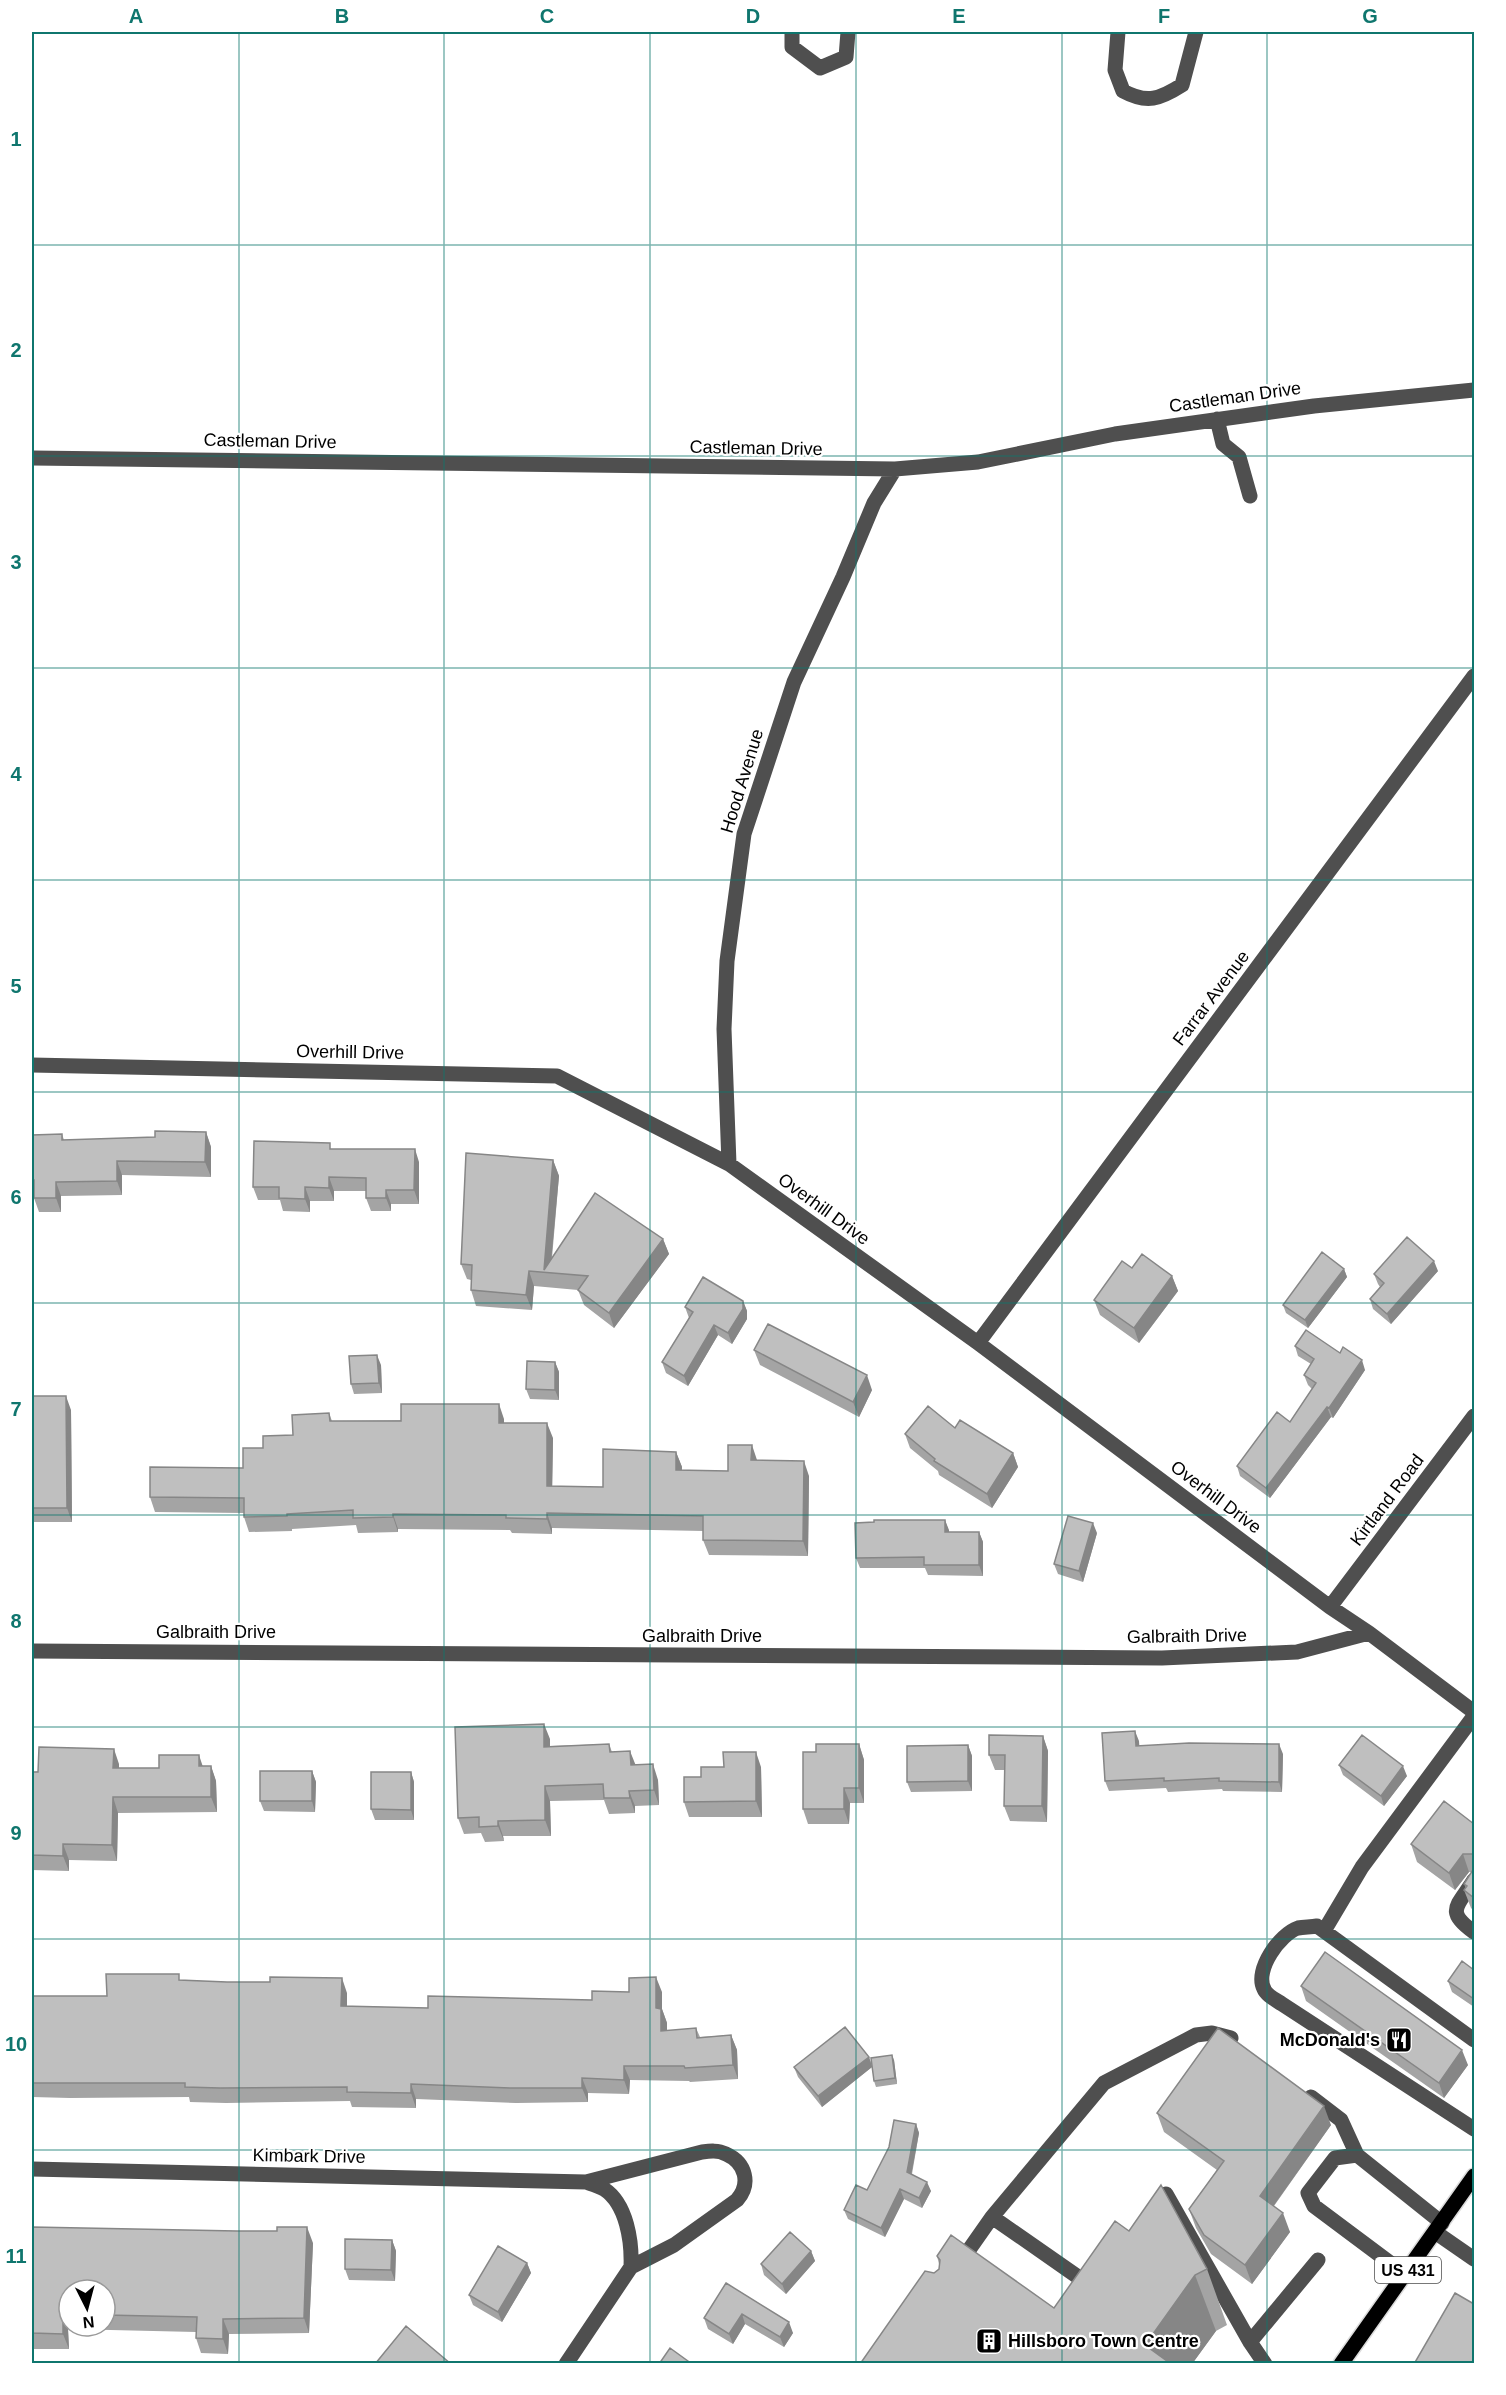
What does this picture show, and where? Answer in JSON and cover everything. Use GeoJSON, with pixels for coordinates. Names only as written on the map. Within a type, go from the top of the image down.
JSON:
{"type":"FeatureCollection","features":[{"type":"Feature","properties":{"kind":"main road","name":"US 431"},"geometry":{"type":"LineString","coordinates":[[1341,2364],[1474,2176]]}},
{"type":"Feature","properties":{"kind":"street"},"geometry":{"type":"LineString","coordinates":[[792,32],[792,47],[820,68],[846,57],[848,32]]}},
{"type":"Feature","properties":{"kind":"street"},"geometry":{"type":"LineString","coordinates":[[1118,32],[1115,70],[1123,91],[1137,99],[1163,98],[1182,85],[1196,32]]}},
{"type":"Feature","properties":{"kind":"street","name":"Castleman Drive"},"geometry":{"type":"LineString","coordinates":[[32,458],[896,469],[978,462],[1115,434],[1217,419],[1314,406],[1474,390]]}},
{"type":"Feature","properties":{"kind":"street"},"geometry":{"type":"LineString","coordinates":[[1217,419],[1223,444],[1239,457],[1250,496]]}},
{"type":"Feature","properties":{"kind":"street","name":"Hood Avenue"},"geometry":{"type":"LineString","coordinates":[[729,1164],[724,1029],[727,961],[744,834],[794,682],[843,577],[874,503],[896,469]]}},
{"type":"Feature","properties":{"kind":"street","name":"Farrar Avenue"},"geometry":{"type":"LineString","coordinates":[[978,1343],[1474,676]]}},
{"type":"Feature","properties":{"kind":"street","name":"Overhill Drive"},"geometry":{"type":"LineString","coordinates":[[32,1065],[557,1076],[729,1164],[978,1343],[1330,1607],[1369,1633],[1474,1714]]}},
{"type":"Feature","properties":{"kind":"street","name":"Kirtland Road"},"geometry":{"type":"LineString","coordinates":[[1330,1607],[1474,1416]]}},
{"type":"Feature","properties":{"kind":"street","name":"Galbraith Drive"},"geometry":{"type":"LineString","coordinates":[[32,1650],[1162,1658],[1297,1652],[1369,1633]]}},
{"type":"Feature","properties":{"kind":"street"},"geometry":{"type":"LineString","coordinates":[[1324,1931],[1362,1867],[1474,1714]]}},
{"type":"Feature","properties":{"kind":"street"},"geometry":{"type":"LineString","coordinates":[[1474,1880],[1456,1908],[1460,1922],[1474,1932]]}},
{"type":"Feature","properties":{"kind":"street"},"geometry":{"type":"LineString","coordinates":[[1474,2040],[1317,1926],[1297,1929],[1279,1942],[1270,1954],[1261,1976],[1264,1990],[1282,2004],[1474,2129]]}},
{"type":"Feature","properties":{"kind":"street"},"geometry":{"type":"LineString","coordinates":[[951,2275],[992,2217],[1104,2083],[1196,2035],[1212,2033],[1232,2038],[1241,2045]]}},
{"type":"Feature","properties":{"kind":"street"},"geometry":{"type":"LineString","coordinates":[[1294,2085],[1341,2120],[1358,2155],[1474,2259]]}},
{"type":"Feature","properties":{"kind":"street","name":"Kimbark Drive"},"geometry":{"type":"LineString","coordinates":[[32,2169],[586,2182],[702,2152],[716,2151],[727,2154],[743,2170],[747,2182],[744,2192],[737,2200],[674,2245],[631,2267],[566,2364]]}},
{"type":"Feature","properties":{"kind":"street"},"geometry":{"type":"LineString","coordinates":[[1358,2155],[1335,2158],[1308,2193],[1314,2206],[1405,2274]]}},
{"type":"Feature","properties":{"kind":"street"},"geometry":{"type":"LineString","coordinates":[[586,2182],[605,2190],[619,2208],[627,2225],[631,2267]]}},
{"type":"Feature","properties":{"kind":"street"},"geometry":{"type":"LineString","coordinates":[[1166,2194],[1250,2343],[1265,2364]]}},
{"type":"Feature","properties":{"kind":"street"},"geometry":{"type":"LineString","coordinates":[[992,2217],[1081,2279]]}},
{"type":"Feature","properties":{"kind":"street"},"geometry":{"type":"LineString","coordinates":[[1250,2343],[1318,2260]]}},
{"type":"Feature","properties":{"kind":"building"},"geometry":{"type":"Polygon","coordinates":[[[155,1131],[206,1132],[205,1162],[117,1161],[117,1181],[56,1182],[56,1198],[34,1198],[32,1135],[62,1134],[62,1140],[155,1137],[155,1131]]]}},
{"type":"Feature","properties":{"kind":"building"},"geometry":{"type":"Polygon","coordinates":[[[254,1141],[330,1143],[330,1149],[415,1149],[414,1190],[386,1190],[386,1198],[366,1198],[366,1178],[329,1177],[329,1188],[305,1187],[305,1199],[279,1198],[279,1187],[253,1187],[254,1141]]]}},
{"type":"Feature","properties":{"kind":"building"},"geometry":{"type":"Polygon","coordinates":[[[466,1153],[553,1160],[544,1270],[595,1193],[663,1239],[609,1313],[578,1290],[588,1276],[529,1271],[526,1295],[471,1290],[472,1265],[461,1264],[466,1153]]]}},
{"type":"Feature","properties":{"kind":"building"},"geometry":{"type":"Polygon","coordinates":[[[1407,1237],[1434,1261],[1387,1314],[1370,1299],[1384,1283],[1374,1274],[1407,1237]]]}},
{"type":"Feature","properties":{"kind":"building"},"geometry":{"type":"Polygon","coordinates":[[[1322,1252],[1344,1269],[1305,1320],[1283,1305],[1322,1252]]]}},
{"type":"Feature","properties":{"kind":"building"},"geometry":{"type":"Polygon","coordinates":[[[1142,1254],[1172,1276],[1134,1328],[1094,1300],[1122,1261],[1132,1268],[1142,1254]]]}},
{"type":"Feature","properties":{"kind":"building"},"geometry":{"type":"Polygon","coordinates":[[[703,1277],[743,1301],[743,1309],[728,1333],[714,1325],[684,1376],[662,1362],[693,1312],[685,1307],[703,1277]]]}},
{"type":"Feature","properties":{"kind":"building"},"geometry":{"type":"Polygon","coordinates":[[[768,1324],[867,1375],[853,1402],[754,1350],[768,1324]]]}},
{"type":"Feature","properties":{"kind":"building"},"geometry":{"type":"Polygon","coordinates":[[[1306,1330],[1340,1353],[1343,1347],[1362,1360],[1329,1408],[1327,1407],[1266,1488],[1237,1466],[1277,1412],[1290,1422],[1316,1383],[1304,1375],[1314,1359],[1295,1346],[1306,1330]]]}},
{"type":"Feature","properties":{"kind":"building"},"geometry":{"type":"Polygon","coordinates":[[[377,1355],[379,1383],[351,1384],[349,1356],[377,1355]]]}},
{"type":"Feature","properties":{"kind":"building"},"geometry":{"type":"Polygon","coordinates":[[[527,1361],[555,1362],[555,1390],[526,1389],[527,1361]]]}},
{"type":"Feature","properties":{"kind":"building"},"geometry":{"type":"Polygon","coordinates":[[[32,1396],[66,1396],[67,1508],[32,1508],[32,1396]]]}},
{"type":"Feature","properties":{"kind":"building"},"geometry":{"type":"Polygon","coordinates":[[[401,1404],[499,1404],[499,1423],[547,1423],[547,1486],[603,1487],[603,1449],[676,1452],[676,1470],[728,1471],[728,1445],[752,1445],[751,1460],[804,1461],[803,1541],[703,1540],[703,1516],[547,1513],[547,1519],[506,1518],[506,1515],[393,1514],[393,1517],[353,1518],[353,1510],[244,1517],[244,1498],[150,1497],[150,1467],[243,1468],[243,1448],[263,1448],[263,1436],[293,1435],[292,1415],[329,1413],[330,1421],[401,1421],[401,1404]]]}},
{"type":"Feature","properties":{"kind":"building"},"geometry":{"type":"Polygon","coordinates":[[[928,1406],[955,1428],[960,1420],[1013,1453],[987,1494],[934,1461],[935,1459],[905,1434],[928,1406]]]}},
{"type":"Feature","properties":{"kind":"building"},"geometry":{"type":"Polygon","coordinates":[[[1068,1516],[1093,1523],[1079,1571],[1054,1564],[1068,1516]]]}},
{"type":"Feature","properties":{"kind":"building"},"geometry":{"type":"Polygon","coordinates":[[[874,1520],[945,1520],[945,1532],[979,1532],[979,1565],[924,1565],[924,1557],[856,1558],[855,1523],[874,1522],[874,1520]]]}},
{"type":"Feature","properties":{"kind":"building"},"geometry":{"type":"Polygon","coordinates":[[[544,1724],[544,1747],[609,1744],[610,1752],[630,1751],[631,1765],[653,1764],[654,1790],[629,1791],[630,1798],[604,1798],[603,1784],[545,1786],[545,1820],[498,1821],[498,1826],[479,1827],[479,1817],[458,1818],[455,1727],[544,1724]]]}},
{"type":"Feature","properties":{"kind":"building"},"geometry":{"type":"Polygon","coordinates":[[[1135,1731],[1136,1746],[1189,1743],[1279,1744],[1279,1782],[1219,1781],[1219,1778],[1105,1781],[1102,1733],[1135,1731]]]}},
{"type":"Feature","properties":{"kind":"building"},"geometry":{"type":"Polygon","coordinates":[[[989,1735],[1043,1736],[1042,1806],[1004,1806],[1005,1755],[989,1755],[989,1735]]]}},
{"type":"Feature","properties":{"kind":"building"},"geometry":{"type":"Polygon","coordinates":[[[1362,1735],[1403,1766],[1381,1796],[1339,1765],[1362,1735]]]}},
{"type":"Feature","properties":{"kind":"building"},"geometry":{"type":"Polygon","coordinates":[[[816,1744],[859,1744],[859,1788],[844,1788],[844,1809],[803,1809],[803,1752],[816,1752],[816,1744]]]}},
{"type":"Feature","properties":{"kind":"building"},"geometry":{"type":"Polygon","coordinates":[[[968,1745],[968,1781],[907,1782],[907,1746],[968,1745]]]}},
{"type":"Feature","properties":{"kind":"building"},"geometry":{"type":"Polygon","coordinates":[[[39,1747],[114,1749],[113,1768],[159,1768],[159,1755],[199,1755],[199,1766],[211,1766],[211,1797],[113,1797],[112,1845],[63,1844],[63,1856],[32,1855],[32,1772],[38,1772],[39,1747]]]}},
{"type":"Feature","properties":{"kind":"building"},"geometry":{"type":"Polygon","coordinates":[[[723,1752],[756,1752],[756,1801],[684,1802],[684,1777],[701,1777],[701,1767],[724,1767],[723,1752]]]}},
{"type":"Feature","properties":{"kind":"building"},"geometry":{"type":"Polygon","coordinates":[[[260,1771],[312,1771],[312,1801],[260,1801],[260,1771]]]}},
{"type":"Feature","properties":{"kind":"building"},"geometry":{"type":"Polygon","coordinates":[[[371,1772],[411,1772],[411,1810],[371,1809],[371,1772]]]}},
{"type":"Feature","properties":{"kind":"building"},"geometry":{"type":"Polygon","coordinates":[[[1444,1801],[1474,1824],[1474,1857],[1473,1854],[1463,1854],[1449,1873],[1411,1844],[1444,1801]]]}},
{"type":"Feature","properties":{"kind":"building"},"geometry":{"type":"Polygon","coordinates":[[[1474,1868],[1474,1898],[1464,1890],[1467,1886],[1464,1884],[1474,1868]]]}},
{"type":"Feature","properties":{"kind":"building"},"geometry":{"type":"Polygon","coordinates":[[[1325,1952],[1462,2050],[1439,2083],[1301,1986],[1325,1952]]]}},
{"type":"Feature","properties":{"kind":"building"},"geometry":{"type":"Polygon","coordinates":[[[1462,1961],[1474,1970],[1474,1999],[1448,1981],[1462,1961]]]}},
{"type":"Feature","properties":{"kind":"building"},"geometry":{"type":"Polygon","coordinates":[[[106,1974],[179,1974],[179,1980],[227,1982],[270,1982],[270,1977],[342,1978],[341,2006],[428,2008],[428,1996],[592,2000],[592,1991],[629,1992],[629,1978],[656,1977],[656,2008],[661,2009],[661,2031],[696,2028],[697,2038],[731,2035],[733,2065],[685,2068],[684,2066],[624,2066],[624,2080],[582,2078],[582,2088],[411,2084],[411,2093],[347,2092],[347,2087],[220,2088],[185,2087],[185,2083],[32,2083],[32,1996],[107,1996],[106,1974]]]}},
{"type":"Feature","properties":{"kind":"building"},"geometry":{"type":"Polygon","coordinates":[[[845,2027],[869,2057],[818,2096],[794,2067],[845,2027]]]}},
{"type":"Feature","properties":{"kind":"building"},"geometry":{"type":"Polygon","coordinates":[[[1218,2028],[1324,2106],[1260,2196],[1283,2213],[1245,2265],[1204,2235],[1189,2209],[1224,2161],[1157,2113],[1218,2028]]]}},
{"type":"Feature","properties":{"kind":"building"},"geometry":{"type":"Polygon","coordinates":[[[892,2055],[895,2078],[874,2081],[871,2058],[892,2055]]]}},
{"type":"Feature","properties":{"kind":"building"},"geometry":{"type":"Polygon","coordinates":[[[894,2120],[916,2124],[907,2172],[927,2182],[919,2198],[900,2189],[881,2228],[844,2210],[856,2185],[867,2190],[889,2147],[894,2120]]]}},
{"type":"Feature","properties":{"kind":"building"},"geometry":{"type":"Polygon","coordinates":[[[1161,2185],[1207,2269],[1195,2275],[1145,2345],[1171,2364],[860,2364],[925,2271],[934,2273],[939,2269],[940,2260],[937,2256],[951,2235],[1054,2308],[1115,2221],[1129,2231],[1161,2185]]]}},
{"type":"Feature","properties":{"kind":"building"},"geometry":{"type":"Polygon","coordinates":[[[32,2227],[277,2231],[277,2227],[307,2227],[304,2318],[223,2319],[223,2339],[196,2338],[197,2317],[117,2315],[117,2278],[57,2278],[57,2334],[32,2333],[32,2227]]]}},
{"type":"Feature","properties":{"kind":"building"},"geometry":{"type":"Polygon","coordinates":[[[790,2232],[811,2251],[782,2284],[761,2264],[790,2232]]]}},
{"type":"Feature","properties":{"kind":"building"},"geometry":{"type":"Polygon","coordinates":[[[345,2239],[392,2240],[391,2270],[345,2269],[345,2239]]]}},
{"type":"Feature","properties":{"kind":"building"},"geometry":{"type":"Polygon","coordinates":[[[498,2246],[527,2263],[498,2312],[469,2295],[498,2246]]]}},
{"type":"Feature","properties":{"kind":"building"},"geometry":{"type":"Polygon","coordinates":[[[726,2283],[789,2322],[780,2337],[742,2314],[729,2334],[704,2318],[726,2283]]]}},
{"type":"Feature","properties":{"kind":"building"},"geometry":{"type":"Polygon","coordinates":[[[1455,2293],[1474,2304],[1474,2364],[1414,2364],[1455,2293]]]}},
{"type":"Feature","properties":{"kind":"building"},"geometry":{"type":"Polygon","coordinates":[[[406,2326],[451,2364],[375,2364],[406,2326]]]}},
{"type":"Feature","properties":{"kind":"building"},"geometry":{"type":"Polygon","coordinates":[[[670,2348],[692,2364],[659,2364],[670,2348]]]}},
{"type":"Feature","properties":{"kind":"place","name":"McDonald's"},"geometry":{"type":"Point","coordinates":[1399,2040]}},
{"type":"Feature","properties":{"kind":"place","name":"Hillsboro Town Centre"},"geometry":{"type":"Point","coordinates":[989,2341]}}]}
